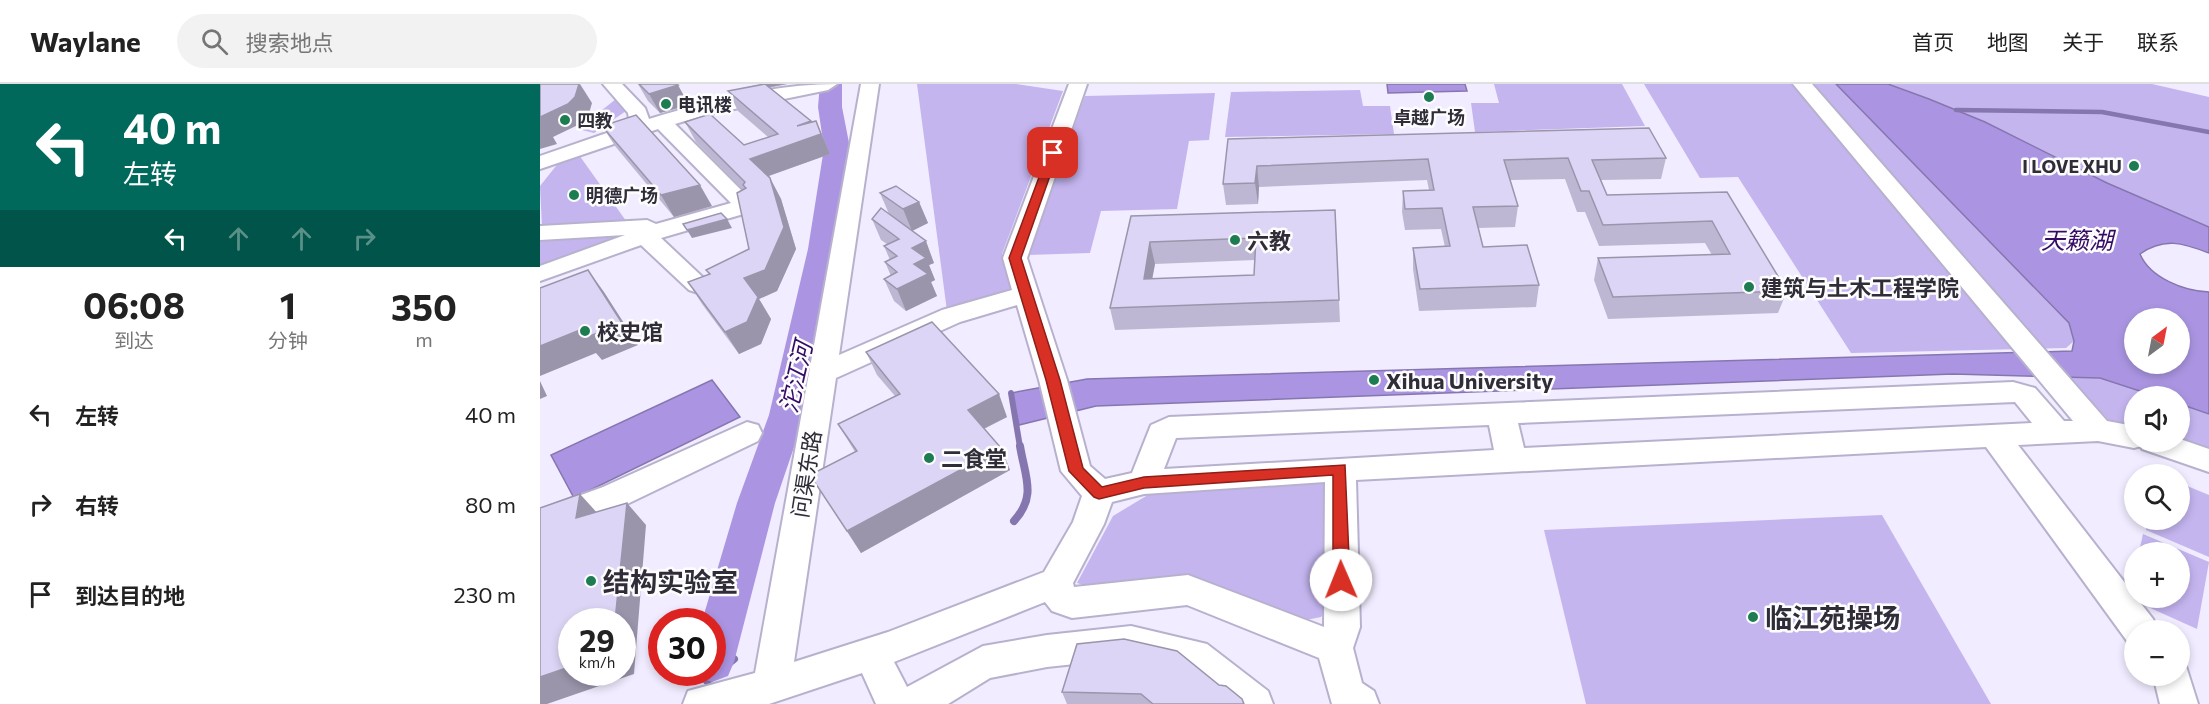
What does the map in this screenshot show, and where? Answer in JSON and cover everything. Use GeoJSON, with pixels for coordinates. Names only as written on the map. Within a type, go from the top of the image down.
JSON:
{"type":"FeatureCollection","features":[{"type":"Feature","properties":{"kind":"street"},"geometry":{"type":"LineString","coordinates":[[612,84],[638,112],[640,128]]}},
{"type":"Feature","properties":{"kind":"street","name":"问渠东路"},"geometry":{"type":"LineString","coordinates":[[771,686],[870,84]]}},
{"type":"Feature","properties":{"kind":"street"},"geometry":{"type":"LineString","coordinates":[[1078,84],[1015,258],[1053,380],[1076,471],[1099,493]]}},
{"type":"Feature","properties":{"kind":"street"},"geometry":{"type":"LineString","coordinates":[[1802,84],[2098,430]]}},
{"type":"Feature","properties":{"kind":"street"},"geometry":{"type":"LineString","coordinates":[[540,163],[740,93],[822,85]]}},
{"type":"Feature","properties":{"kind":"street"},"geometry":{"type":"LineString","coordinates":[[552,298],[540,275],[656,232],[739,207],[743,203],[661,122]]}},
{"type":"Feature","properties":{"kind":"street"},"geometry":{"type":"LineString","coordinates":[[540,233],[627,228],[656,232],[698,285]]}},
{"type":"Feature","properties":{"kind":"street"},"geometry":{"type":"LineString","coordinates":[[822,373],[951,316],[1020,296]]}},
{"type":"Feature","properties":{"kind":"street"},"geometry":{"type":"LineString","coordinates":[[1144,482],[1162,433],[1168,428],[2013,392],[2025,395],[2056,432]]}},
{"type":"Feature","properties":{"kind":"street"},"geometry":{"type":"LineString","coordinates":[[1501,415],[1512,462]]}},
{"type":"Feature","properties":{"kind":"street"},"geometry":{"type":"LineString","coordinates":[[1099,493],[1144,482],[1340,469],[1512,462],[2098,430],[2124,435]]}},
{"type":"Feature","properties":{"kind":"street"},"geometry":{"type":"LineString","coordinates":[[540,523],[614,496],[747,432]]}},
{"type":"Feature","properties":{"kind":"street"},"geometry":{"type":"LineString","coordinates":[[1995,437],[2132,620]]}},
{"type":"Feature","properties":{"kind":"street"},"geometry":{"type":"LineString","coordinates":[[2184,452],[2209,461]]}},
{"type":"Feature","properties":{"kind":"street"},"geometry":{"type":"LineString","coordinates":[[1340,469],[1342,627],[1335,648],[1346,693],[1360,704]]}},
{"type":"Feature","properties":{"kind":"street"},"geometry":{"type":"LineString","coordinates":[[715,701],[871,654],[1056,582],[1088,524],[1099,493]]}},
{"type":"Feature","properties":{"kind":"street"},"geometry":{"type":"LineString","coordinates":[[1056,582],[1059,595],[1066,603],[1188,590],[1335,648]]}},
{"type":"Feature","properties":{"kind":"street"},"geometry":{"type":"LineString","coordinates":[[914,704],[983,663],[1047,651],[1131,642],[1194,656],[1254,704]]}},
{"type":"Feature","properties":{"kind":"street"},"geometry":{"type":"LineString","coordinates":[[871,654],[896,704]]}},
{"type":"Feature","properties":{"kind":"street"},"geometry":{"type":"LineString","coordinates":[[2175,686],[2179,704]]}},
{"type":"Feature","properties":{"kind":"shaded area"},"geometry":{"type":"Polygon","coordinates":[[[917,84],[1016,84],[1063,91],[1002,254],[1016,292],[947,311],[917,84]]]}},
{"type":"Feature","properties":{"kind":"shaded area"},"geometry":{"type":"Polygon","coordinates":[[[1494,84],[1622,84],[1645,126],[1475,132],[1471,103],[1499,103],[1494,84]]]}},
{"type":"Feature","properties":{"kind":"shaded area"},"geometry":{"type":"Polygon","coordinates":[[[1644,84],[1836,84],[2069,323],[2074,341],[2066,348],[1851,353],[1738,177],[1700,178],[1644,84]]]}},
{"type":"Feature","properties":{"kind":"shaded area"},"geometry":{"type":"Polygon","coordinates":[[[1888,84],[2152,84],[2209,97],[2209,227],[2107,183],[1985,122],[1888,84]]]}},
{"type":"Feature","properties":{"kind":"shaded area"},"geometry":{"type":"Polygon","coordinates":[[[1360,90],[1363,106],[1390,106],[1394,134],[1225,137],[1231,92],[1360,90]]]}},
{"type":"Feature","properties":{"kind":"shaded area"},"geometry":{"type":"Polygon","coordinates":[[[1215,93],[1209,140],[1189,141],[1177,209],[1101,211],[1090,253],[1027,255],[1085,96],[1215,93]]]}},
{"type":"Feature","properties":{"kind":"shaded area"},"geometry":{"type":"Polygon","coordinates":[[[616,99],[626,111],[594,133],[578,129],[616,99]]]}},
{"type":"Feature","properties":{"kind":"shaded area"},"geometry":{"type":"Polygon","coordinates":[[[579,155],[629,225],[542,227],[540,186],[560,161],[579,155]]]}},
{"type":"Feature","properties":{"kind":"shaded area"},"geometry":{"type":"Polygon","coordinates":[[[549,235],[636,235],[540,270],[540,242],[549,235]]]}},
{"type":"Feature","properties":{"kind":"shaded area"},"geometry":{"type":"Polygon","coordinates":[[[2069,377],[2100,378],[2124,386],[2124,428],[2114,426],[2069,377]]]}},
{"type":"Feature","properties":{"kind":"shaded area"},"geometry":{"type":"Polygon","coordinates":[[[2190,407],[2209,414],[2209,454],[2190,445],[2190,407]]]}},
{"type":"Feature","properties":{"kind":"shaded area"},"geometry":{"type":"Polygon","coordinates":[[[1327,478],[1329,607],[1321,617],[1296,622],[1103,591],[1077,583],[1113,516],[1161,487],[1327,478]]]}},
{"type":"Feature","properties":{"kind":"shaded area"},"geometry":{"type":"Polygon","coordinates":[[[2190,487],[2209,495],[2209,557],[2190,549],[2190,542],[2174,542],[2146,530],[2190,530],[2190,487]]]}},
{"type":"Feature","properties":{"kind":"shaded area","name":"临江苑操场"},"geometry":{"type":"Polygon","coordinates":[[[1882,515],[1991,704],[1586,704],[1544,530],[1882,515]]]}},
{"type":"Feature","properties":{"kind":"shaded area"},"geometry":{"type":"Polygon","coordinates":[[[2143,534],[2162,542],[2141,542],[2143,534]]]}},
{"type":"Feature","properties":{"kind":"shaded area"},"geometry":{"type":"Polygon","coordinates":[[[2190,554],[2209,562],[2197,629],[2190,626],[2190,620],[2177,620],[2150,608],[2190,608],[2190,554]]]}},
{"type":"Feature","properties":{"kind":"water"},"geometry":{"type":"Polygon","coordinates":[[[1387,84],[1465,84],[1467,91],[1388,93],[1387,84]]]}},
{"type":"Feature","properties":{"kind":"water","name":"天籁湖"},"geometry":{"type":"Polygon","coordinates":[[[1836,84],[1888,84],[1929,99],[1985,122],[2107,183],[2209,227],[2209,253],[2174,243],[2157,245],[2140,254],[2151,270],[2169,282],[2189,289],[2209,292],[2209,414],[2190,407],[2190,386],[2124,386],[2100,378],[1953,374],[1096,406],[1019,425],[1011,393],[1087,379],[2072,351],[2074,341],[2069,323],[1836,84]]]}},
{"type":"Feature","properties":{"kind":"water"},"geometry":{"type":"Polygon","coordinates":[[[712,380],[740,417],[574,498],[551,455],[712,380]]]}},
{"type":"Feature","properties":{"kind":"building"},"geometry":{"type":"Polygon","coordinates":[[[540,84],[579,84],[575,97],[568,104],[540,117],[540,84]]]}},
{"type":"Feature","properties":{"kind":"building"},"geometry":{"type":"Polygon","coordinates":[[[639,84],[676,84],[678,85],[649,94],[639,84]]]}},
{"type":"Feature","properties":{"kind":"building"},"geometry":{"type":"Polygon","coordinates":[[[765,84],[811,121],[797,126],[816,121],[821,134],[750,159],[770,178],[784,227],[765,270],[744,278],[758,297],[747,322],[725,332],[688,282],[710,274],[706,270],[749,249],[737,193],[746,188],[743,185],[745,182],[685,122],[710,114],[744,145],[778,134],[728,91],[765,84]]]}},
{"type":"Feature","properties":{"kind":"building"},"geometry":{"type":"Polygon","coordinates":[[[636,115],[700,185],[661,195],[602,126],[636,115]]]}},
{"type":"Feature","properties":{"kind":"building"},"geometry":{"type":"Polygon","coordinates":[[[1649,128],[1666,158],[1592,160],[1607,195],[1727,192],[1787,291],[1613,297],[1598,258],[1730,254],[1712,221],[1603,225],[1589,191],[1581,191],[1568,158],[1504,160],[1518,206],[1473,207],[1483,247],[1527,245],[1539,285],[1420,289],[1413,248],[1450,246],[1442,208],[1405,209],[1403,191],[1434,190],[1428,159],[1257,166],[1255,183],[1223,184],[1228,139],[1649,128]]]}},
{"type":"Feature","properties":{"kind":"building"},"geometry":{"type":"Polygon","coordinates":[[[896,186],[919,202],[903,209],[880,193],[896,186]]]}},
{"type":"Feature","properties":{"kind":"building"},"geometry":{"type":"Polygon","coordinates":[[[881,208],[926,241],[912,248],[926,258],[914,264],[928,274],[897,289],[884,279],[897,272],[885,262],[897,256],[884,246],[899,239],[872,219],[881,208]]]}},
{"type":"Feature","properties":{"kind":"building"},"geometry":{"type":"Polygon","coordinates":[[[1335,210],[1339,300],[1110,308],[1131,216],[1335,210]],[[1256,238],[1150,242],[1144,279],[1254,275],[1256,238]]]}},
{"type":"Feature","properties":{"kind":"building"},"geometry":{"type":"Polygon","coordinates":[[[721,213],[727,219],[687,230],[683,224],[721,213]]]}},
{"type":"Feature","properties":{"kind":"building"},"geometry":{"type":"Polygon","coordinates":[[[588,270],[622,323],[585,338],[580,330],[540,346],[540,288],[588,270]]]}},
{"type":"Feature","properties":{"kind":"building","name":"二食堂"},"geometry":{"type":"Polygon","coordinates":[[[932,322],[999,394],[968,410],[1001,448],[847,531],[810,475],[857,451],[838,424],[900,394],[866,352],[932,322]]]}},
{"type":"Feature","properties":{"kind":"building"},"geometry":{"type":"Polygon","coordinates":[[[580,494],[576,518],[627,503],[616,608],[558,608],[558,671],[540,677],[540,508],[580,494]]]}},
{"type":"Feature","properties":{"kind":"building"},"geometry":{"type":"Polygon","coordinates":[[[1124,639],[1177,651],[1219,685],[1226,686],[1242,699],[1244,704],[1153,704],[1141,694],[1062,692],[1077,644],[1124,639]]]}},
{"type":"Feature","properties":{"kind":"waterway","name":"沱江河"},"geometry":{"type":"LineString","coordinates":[[726,611],[756,503],[787,415],[822,249],[837,148],[830,107],[831,84]]}},
{"type":"Feature","properties":{"kind":"waterway"},"geometry":{"type":"LineString","coordinates":[[1956,110],[2102,112],[2209,132]]}},
{"type":"Feature","properties":{"kind":"waterway"},"geometry":{"type":"LineString","coordinates":[[1011,393],[1020,447]]}},
{"type":"Feature","properties":{"kind":"waterway"},"geometry":{"type":"LineString","coordinates":[[1014,521],[1025,503],[1028,486],[1020,446]]}},
{"type":"Feature","properties":{"kind":"waterway"},"geometry":{"type":"LineString","coordinates":[[726,666],[734,659]]}},
{"type":"Feature","properties":{"kind":"place","name":"卓越广场"},"geometry":{"type":"Point","coordinates":[1429,97]}},
{"type":"Feature","properties":{"kind":"place","name":"电讯楼"},"geometry":{"type":"Point","coordinates":[666,104]}},
{"type":"Feature","properties":{"kind":"place","name":"四教"},"geometry":{"type":"Point","coordinates":[565,120]}},
{"type":"Feature","properties":{"kind":"place","name":"I LOVE XHU"},"geometry":{"type":"Point","coordinates":[2134,166]}},
{"type":"Feature","properties":{"kind":"place","name":"明德广场"},"geometry":{"type":"Point","coordinates":[574,195]}},
{"type":"Feature","properties":{"kind":"place","name":"六教"},"geometry":{"type":"Point","coordinates":[1235,240]}},
{"type":"Feature","properties":{"kind":"place","name":"建筑与土木工程学院"},"geometry":{"type":"Point","coordinates":[1749,287]}},
{"type":"Feature","properties":{"kind":"place","name":"校史馆"},"geometry":{"type":"Point","coordinates":[585,331]}},
{"type":"Feature","properties":{"kind":"place","name":"Xihua University"},"geometry":{"type":"Point","coordinates":[1374,380]}},
{"type":"Feature","properties":{"kind":"place","name":"二食堂"},"geometry":{"type":"Point","coordinates":[929,458]}},
{"type":"Feature","properties":{"kind":"place","name":"结构实验室"},"geometry":{"type":"Point","coordinates":[591,581]}},
{"type":"Feature","properties":{"kind":"place","name":"临江苑操场"},"geometry":{"type":"Point","coordinates":[1753,617]}},
{"type":"Feature","properties":{"kind":"route"},"geometry":{"type":"LineString","coordinates":[[1053,153],[1015,258],[1053,380],[1076,471],[1099,493],[1144,482],[1340,469],[1341,580]]}}]}
